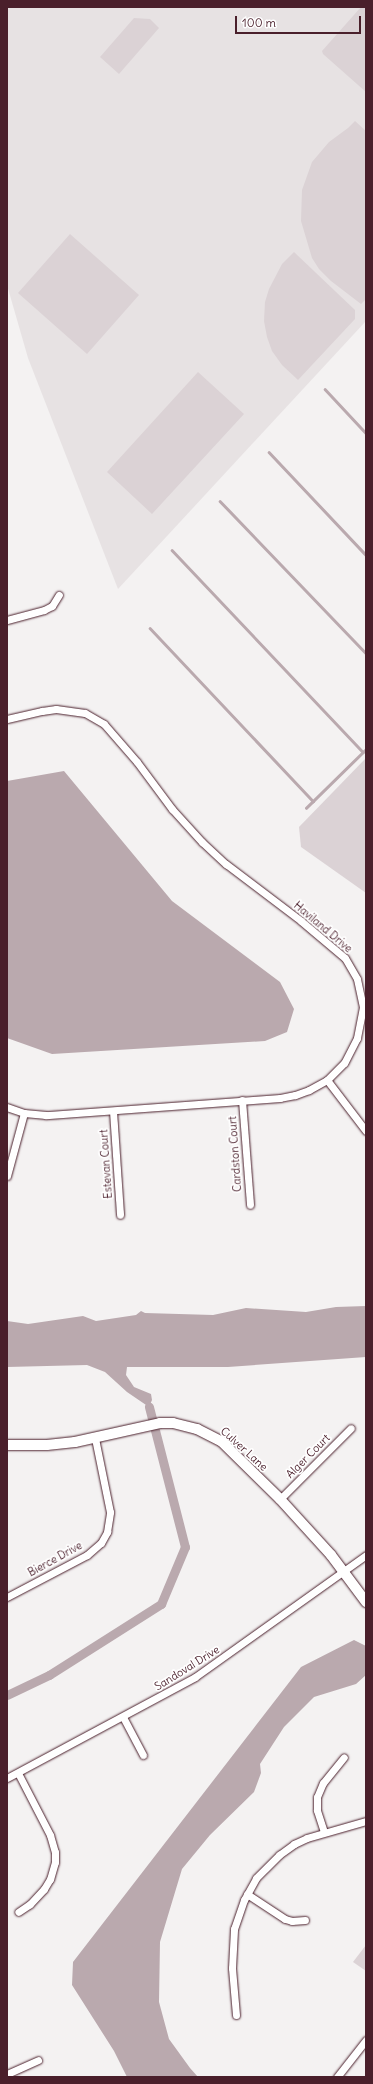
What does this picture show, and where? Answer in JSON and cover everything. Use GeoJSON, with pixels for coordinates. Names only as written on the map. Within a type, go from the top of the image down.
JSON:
{"type":"FeatureCollection","features":[{"type":"Feature","properties":{"kind":"street"},"geometry":{"type":"LineString","coordinates":[[7,620],[44,610],[52,606],[59,595]]}},
{"type":"Feature","properties":{"kind":"street","name":"Haviland Drive"},"geometry":{"type":"LineString","coordinates":[[7,719],[42,710],[56,709],[85,713],[104,724],[122,744],[172,809],[202,842],[226,864],[301,921],[345,958],[357,980],[364,1004],[361,1022],[350,1054],[337,1072],[327,1080],[309,1090],[295,1095],[280,1098],[46,1115],[24,1113],[7,1107]]}},
{"type":"Feature","properties":{"kind":"street"},"geometry":{"type":"LineString","coordinates":[[327,1080],[366,1131]]}},
{"type":"Feature","properties":{"kind":"street","name":"Cardston Court"},"geometry":{"type":"LineString","coordinates":[[242,1100],[250,1205]]}},
{"type":"Feature","properties":{"kind":"street","name":"Estevan Court"},"geometry":{"type":"LineString","coordinates":[[113,1111],[120,1215]]}},
{"type":"Feature","properties":{"kind":"street"},"geometry":{"type":"LineString","coordinates":[[7,1176],[24,1113]]}},
{"type":"Feature","properties":{"kind":"street","name":"Culver Lane"},"geometry":{"type":"LineString","coordinates":[[7,1446],[48,1445],[95,1438],[148,1424],[178,1424],[197,1429],[220,1441],[280,1499],[331,1555],[366,1602]]}},
{"type":"Feature","properties":{"kind":"street","name":"Alger Court"},"geometry":{"type":"LineString","coordinates":[[280,1499],[352,1428]]}},
{"type":"Feature","properties":{"kind":"street","name":"Bierce Drive"},"geometry":{"type":"LineString","coordinates":[[7,1598],[87,1555],[101,1543],[107,1532],[110,1512],[95,1438]]}},
{"type":"Feature","properties":{"kind":"street","name":"Sandoval Drive"},"geometry":{"type":"LineString","coordinates":[[7,1778],[195,1678],[366,1555]]}},
{"type":"Feature","properties":{"kind":"street"},"geometry":{"type":"LineString","coordinates":[[123,1717],[142,1755]]}},
{"type":"Feature","properties":{"kind":"street"},"geometry":{"type":"LineString","coordinates":[[324,1832],[317,1810],[318,1797],[323,1783],[344,1757]]}},
{"type":"Feature","properties":{"kind":"street"},"geometry":{"type":"LineString","coordinates":[[18,1773],[50,1835],[55,1852],[54,1870],[44,1889],[30,1904],[18,1912]]}},
{"type":"Feature","properties":{"kind":"street"},"geometry":{"type":"LineString","coordinates":[[236,2015],[232,1944],[238,1914],[256,1878],[278,1855],[294,1844],[324,1832],[366,1821]]}},
{"type":"Feature","properties":{"kind":"street"},"geometry":{"type":"LineString","coordinates":[[247,1894],[285,1919],[292,1921],[305,1920]]}},
{"type":"Feature","properties":{"kind":"street"},"geometry":{"type":"LineString","coordinates":[[337,2077],[366,2040]]}},
{"type":"Feature","properties":{"kind":"street"},"geometry":{"type":"LineString","coordinates":[[7,2074],[38,2060]]}},
{"type":"Feature","properties":{"kind":"shaded area"},"geometry":{"type":"Polygon","coordinates":[[[7,7],[366,7],[366,321],[118,589],[28,358],[7,285],[7,7]]]}},
{"type":"Feature","properties":{"kind":"shaded area"},"geometry":{"type":"Polygon","coordinates":[[[361,7],[366,7],[366,92],[323,54],[322,51],[361,7]]]}},
{"type":"Feature","properties":{"kind":"shaded area"},"geometry":{"type":"Polygon","coordinates":[[[134,18],[150,19],[159,28],[119,74],[100,57],[134,18]]]}},
{"type":"Feature","properties":{"kind":"shaded area"},"geometry":{"type":"Polygon","coordinates":[[[355,121],[366,131],[366,299],[361,304],[331,281],[319,269],[312,258],[301,221],[302,190],[312,162],[329,142],[355,121]]]}},
{"type":"Feature","properties":{"kind":"shaded area"},"geometry":{"type":"Polygon","coordinates":[[[70,234],[139,295],[87,354],[18,293],[70,234]]]}},
{"type":"Feature","properties":{"kind":"shaded area"},"geometry":{"type":"Polygon","coordinates":[[[294,252],[355,310],[355,319],[298,380],[282,365],[272,351],[267,337],[264,321],[265,302],[269,289],[282,264],[294,252]]]}},
{"type":"Feature","properties":{"kind":"shaded area"},"geometry":{"type":"Polygon","coordinates":[[[198,372],[244,414],[152,514],[107,472],[198,372]]]}},
{"type":"Feature","properties":{"kind":"shaded area"},"geometry":{"type":"Polygon","coordinates":[[[366,758],[366,893],[301,847],[299,827],[366,758]]]}},
{"type":"Feature","properties":{"kind":"shaded area"},"geometry":{"type":"Polygon","coordinates":[[[64,771],[172,901],[280,982],[294,1009],[287,1032],[265,1041],[52,1054],[7,1038],[7,781],[64,771]]]}},
{"type":"Feature","properties":{"kind":"shaded area"},"geometry":{"type":"Polygon","coordinates":[[[366,1306],[366,1357],[228,1367],[127,1367],[126,1375],[134,1387],[151,1394],[152,1400],[149,1407],[127,1392],[105,1372],[87,1365],[7,1367],[7,1321],[28,1324],[83,1316],[96,1321],[136,1315],[141,1311],[145,1313],[213,1315],[246,1308],[306,1312],[336,1307],[366,1306]]]}},
{"type":"Feature","properties":{"kind":"shaded area"},"geometry":{"type":"Polygon","coordinates":[[[354,1640],[366,1646],[366,1675],[356,1684],[314,1697],[284,1727],[260,1764],[261,1773],[254,1792],[210,1835],[182,1869],[160,1942],[159,2002],[169,2039],[198,2077],[127,2077],[114,2051],[72,1985],[73,1962],[301,1667],[354,1640]]]}},
{"type":"Feature","properties":{"kind":"shaded area"},"geometry":{"type":"Polygon","coordinates":[[[366,1945],[366,1971],[353,1962],[366,1945]]]}},
{"type":"Feature","properties":{"kind":"waterway"},"geometry":{"type":"LineString","coordinates":[[325,389],[366,433]]}},
{"type":"Feature","properties":{"kind":"waterway"},"geometry":{"type":"LineString","coordinates":[[269,452],[366,555]]}},
{"type":"Feature","properties":{"kind":"waterway"},"geometry":{"type":"LineString","coordinates":[[220,501],[366,653]]}},
{"type":"Feature","properties":{"kind":"waterway"},"geometry":{"type":"LineString","coordinates":[[172,550],[363,752]]}},
{"type":"Feature","properties":{"kind":"waterway"},"geometry":{"type":"LineString","coordinates":[[150,628],[313,801]]}},
{"type":"Feature","properties":{"kind":"waterway"},"geometry":{"type":"LineString","coordinates":[[306,808],[366,749]]}},
{"type":"Feature","properties":{"kind":"waterway"},"geometry":{"type":"LineString","coordinates":[[7,1695],[49,1675],[161,1604],[185,1547],[149,1407]]}}]}
